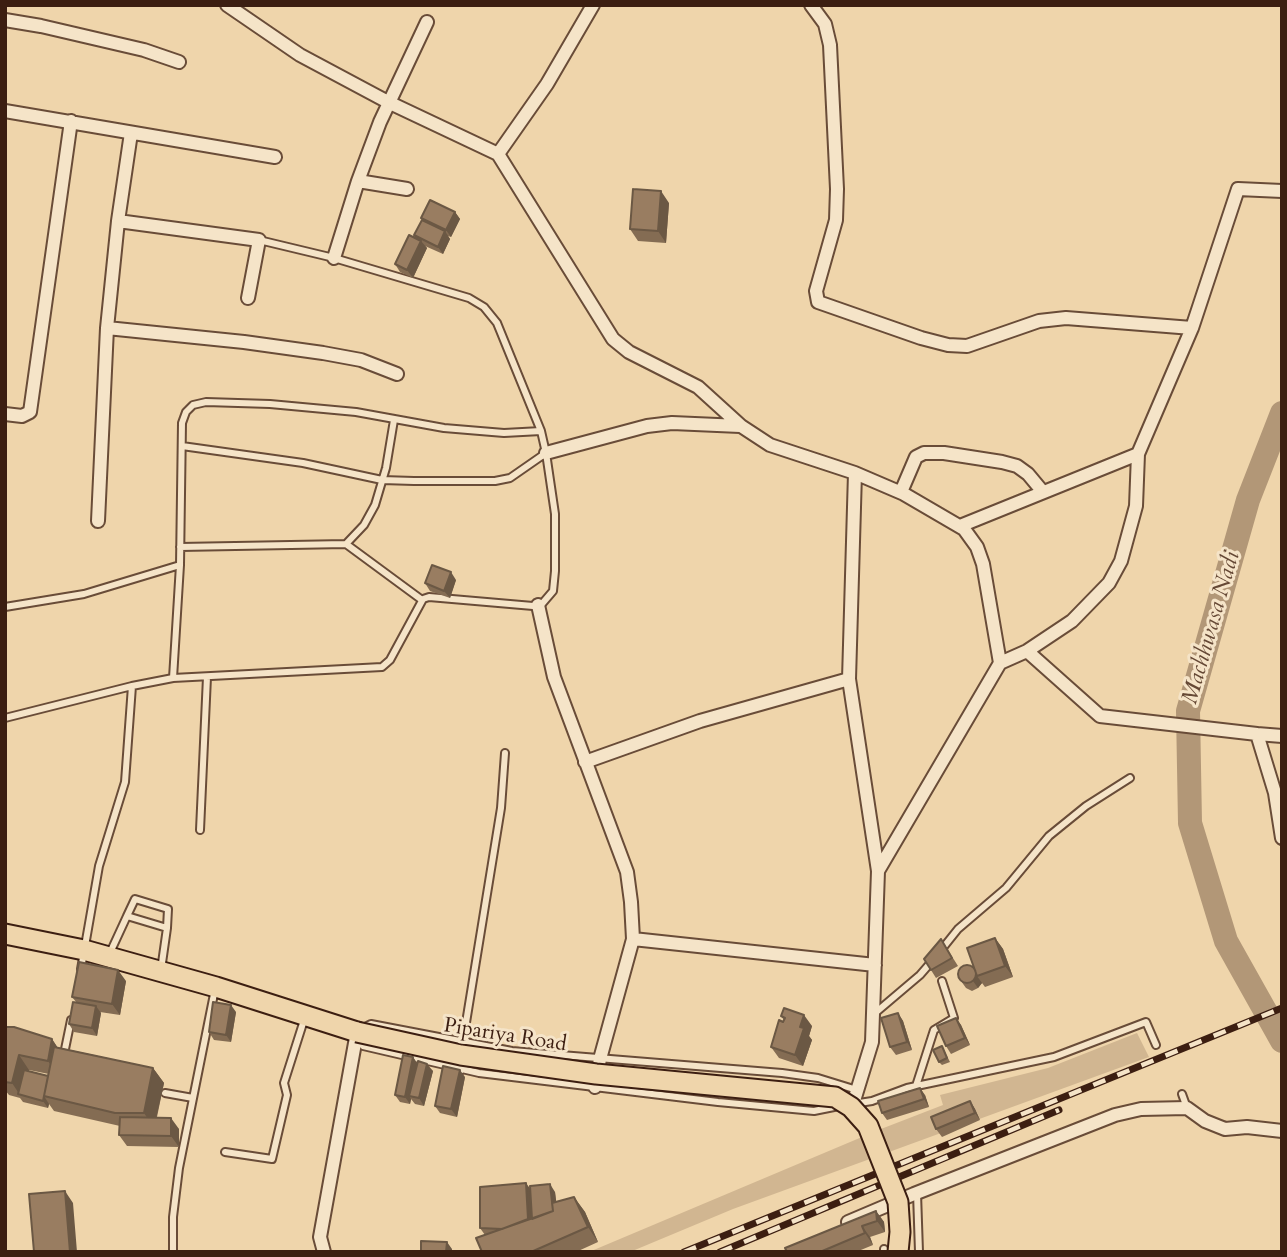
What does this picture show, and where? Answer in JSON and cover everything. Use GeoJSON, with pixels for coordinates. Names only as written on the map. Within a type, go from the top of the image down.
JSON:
{"type":"FeatureCollection","features":[{"type":"Feature","properties":{"kind":"main road","name":"Pipariya Road"},"geometry":{"type":"LineString","coordinates":[[5,934],[108,956],[357,1031],[461,1055],[596,1074],[835,1097],[851,1107],[868,1126],[898,1202],[900,1232],[888,1251]]}},
{"type":"Feature","properties":{"kind":"street"},"geometry":{"type":"LineString","coordinates":[[227,5],[300,55],[388,102],[498,154],[613,339],[629,352],[698,387],[741,426],[770,444],[901,492],[960,526],[972,537],[983,564],[1000,663]]}},
{"type":"Feature","properties":{"kind":"street"},"geometry":{"type":"LineString","coordinates":[[498,154],[547,84],[593,5]]}},
{"type":"Feature","properties":{"kind":"street"},"geometry":{"type":"LineString","coordinates":[[811,5],[825,24],[831,46],[837,188],[836,220],[816,291],[818,302],[948,345],[967,346],[1039,321],[1066,318],[1192,328]]}},
{"type":"Feature","properties":{"kind":"street"},"geometry":{"type":"LineString","coordinates":[[5,20],[131,47],[179,62]]}},
{"type":"Feature","properties":{"kind":"street"},"geometry":{"type":"LineString","coordinates":[[334,258],[358,181],[388,102],[427,22]]}},
{"type":"Feature","properties":{"kind":"street"},"geometry":{"type":"LineString","coordinates":[[5,111],[275,157]]}},
{"type":"Feature","properties":{"kind":"street"},"geometry":{"type":"LineString","coordinates":[[5,414],[22,416],[30,412],[71,121]]}},
{"type":"Feature","properties":{"kind":"street"},"geometry":{"type":"LineString","coordinates":[[98,521],[107,328],[118,221],[131,133]]}},
{"type":"Feature","properties":{"kind":"street"},"geometry":{"type":"LineString","coordinates":[[358,181],[407,189]]}},
{"type":"Feature","properties":{"kind":"street"},"geometry":{"type":"LineString","coordinates":[[878,871],[1000,663],[1027,651],[1072,621],[1109,583],[1121,562],[1136,506],[1138,454],[1192,328],[1238,189],[1282,191]]}},
{"type":"Feature","properties":{"kind":"street"},"geometry":{"type":"LineString","coordinates":[[118,221],[259,240],[248,298]]}},
{"type":"Feature","properties":{"kind":"street"},"geometry":{"type":"LineString","coordinates":[[107,328],[323,353],[361,360],[397,374]]}},
{"type":"Feature","properties":{"kind":"street"},"geometry":{"type":"LineString","coordinates":[[546,453],[647,426],[672,423],[741,426]]}},
{"type":"Feature","properties":{"kind":"street"},"geometry":{"type":"LineString","coordinates":[[901,492],[919,454],[944,453],[1017,466],[1044,492]]}},
{"type":"Feature","properties":{"kind":"street"},"geometry":{"type":"LineString","coordinates":[[960,526],[1138,454]]}},
{"type":"Feature","properties":{"kind":"street"},"geometry":{"type":"LineString","coordinates":[[853,1104],[872,1042],[878,871],[849,679],[855,473]]}},
{"type":"Feature","properties":{"kind":"street"},"geometry":{"type":"LineString","coordinates":[[538,606],[554,677],[627,872],[631,902],[633,939],[600,1059],[595,1087]]}},
{"type":"Feature","properties":{"kind":"street"},"geometry":{"type":"LineString","coordinates":[[1027,651],[1100,716],[1282,736]]}},
{"type":"Feature","properties":{"kind":"street"},"geometry":{"type":"LineString","coordinates":[[584,762],[700,720],[849,679]]}},
{"type":"Feature","properties":{"kind":"street"},"geometry":{"type":"LineString","coordinates":[[1257,734],[1279,804],[1282,838]]}},
{"type":"Feature","properties":{"kind":"street"},"geometry":{"type":"LineString","coordinates":[[633,939],[875,965]]}},
{"type":"Feature","properties":{"kind":"street"},"geometry":{"type":"LineString","coordinates":[[324,1252],[320,1237],[357,1031]]}},
{"type":"Feature","properties":{"kind":"street"},"geometry":{"type":"LineString","coordinates":[[459,1068],[463,1041]]}},
{"type":"Feature","properties":{"kind":"street"},"geometry":{"type":"LineString","coordinates":[[841,1225],[1115,1115],[1158,1107],[1187,1108],[1205,1121],[1225,1129],[1247,1127],[1282,1131]]}},
{"type":"Feature","properties":{"kind":"lane"},"geometry":{"type":"LineString","coordinates":[[5,718],[173,678],[382,667],[390,660],[422,600],[429,597],[538,606],[547,600],[553,591],[555,514],[541,431],[497,323],[484,307],[469,298],[334,258],[259,240]]}},
{"type":"Feature","properties":{"kind":"lane"},"geometry":{"type":"LineString","coordinates":[[173,678],[180,565],[182,423],[186,412],[193,405],[206,402],[315,408],[356,412],[444,428],[492,432],[541,431]]}},
{"type":"Feature","properties":{"kind":"lane"},"geometry":{"type":"LineString","coordinates":[[346,544],[364,525],[376,505],[394,420]]}},
{"type":"Feature","properties":{"kind":"lane"},"geometry":{"type":"LineString","coordinates":[[182,446],[303,463],[382,480],[495,481],[509,478],[546,453]]}},
{"type":"Feature","properties":{"kind":"lane"},"geometry":{"type":"LineString","coordinates":[[180,547],[346,544],[422,600]]}},
{"type":"Feature","properties":{"kind":"lane"},"geometry":{"type":"LineString","coordinates":[[5,607],[85,594],[180,565]]}},
{"type":"Feature","properties":{"kind":"lane"},"geometry":{"type":"LineString","coordinates":[[200,830],[206,677]]}},
{"type":"Feature","properties":{"kind":"lane"},"geometry":{"type":"LineString","coordinates":[[80,975],[99,866],[125,782],[132,686]]}},
{"type":"Feature","properties":{"kind":"lane"},"geometry":{"type":"LineString","coordinates":[[463,1041],[501,808],[505,754]]}},
{"type":"Feature","properties":{"kind":"lane"},"geometry":{"type":"LineString","coordinates":[[873,1016],[920,975],[958,929],[1006,888],[1049,836],[1086,806],[1130,779]]}},
{"type":"Feature","properties":{"kind":"lane"},"geometry":{"type":"LineString","coordinates":[[108,956],[135,899],[168,909],[161,971]]}},
{"type":"Feature","properties":{"kind":"lane"},"geometry":{"type":"LineString","coordinates":[[127,916],[167,928]]}},
{"type":"Feature","properties":{"kind":"lane"},"geometry":{"type":"LineString","coordinates":[[916,1086],[934,1030],[954,1018],[942,981]]}},
{"type":"Feature","properties":{"kind":"lane"},"geometry":{"type":"LineString","coordinates":[[173,1252],[173,1217],[179,1168],[216,987]]}},
{"type":"Feature","properties":{"kind":"lane"},"geometry":{"type":"LineString","coordinates":[[64,1055],[72,1015]]}},
{"type":"Feature","properties":{"kind":"lane"},"geometry":{"type":"LineString","coordinates":[[225,1152],[272,1159],[287,1095],[284,1083],[306,1015]]}},
{"type":"Feature","properties":{"kind":"lane"},"geometry":{"type":"LineString","coordinates":[[857,1090],[818,1078],[782,1073],[512,1051],[371,1024],[357,1031],[363,1046],[479,1073],[814,1111],[872,1101],[916,1086],[1054,1057],[1146,1022],[1156,1045]]}},
{"type":"Feature","properties":{"kind":"lane"},"geometry":{"type":"LineString","coordinates":[[165,1093],[193,1098]]}},
{"type":"Feature","properties":{"kind":"lane"},"geometry":{"type":"LineString","coordinates":[[1182,1094],[1187,1108]]}},
{"type":"Feature","properties":{"kind":"lane"},"geometry":{"type":"LineString","coordinates":[[918,1193],[919,1252]]}},
{"type":"Feature","properties":{"kind":"shaded area"},"geometry":{"type":"Polygon","coordinates":[[[1137,1033],[1149,1057],[733,1209],[630,1252],[589,1252],[943,1105],[940,1095],[1048,1068],[1137,1033]]]}},
{"type":"Feature","properties":{"kind":"building"},"geometry":{"type":"Polygon","coordinates":[[[633,189],[661,191],[658,231],[630,229],[633,189]]]}},
{"type":"Feature","properties":{"kind":"building"},"geometry":{"type":"Polygon","coordinates":[[[430,200],[455,212],[446,230],[421,218],[430,200]]]}},
{"type":"Feature","properties":{"kind":"building"},"geometry":{"type":"Polygon","coordinates":[[[422,220],[445,231],[438,247],[414,235],[422,220]]]}},
{"type":"Feature","properties":{"kind":"building"},"geometry":{"type":"Polygon","coordinates":[[[409,235],[421,241],[407,270],[395,264],[409,235]]]}},
{"type":"Feature","properties":{"kind":"building"},"geometry":{"type":"Polygon","coordinates":[[[432,565],[451,572],[444,591],[425,583],[432,565]]]}},
{"type":"Feature","properties":{"kind":"building"},"geometry":{"type":"Polygon","coordinates":[[[995,938],[1005,966],[977,976],[967,948],[995,938]]]}},
{"type":"Feature","properties":{"kind":"building"},"geometry":{"type":"Polygon","coordinates":[[[941,939],[952,958],[931,970],[924,959],[941,939]]]}},
{"type":"Feature","properties":{"kind":"building"},"geometry":{"type":"Polygon","coordinates":[[[79,962],[118,970],[112,1004],[72,997],[79,962]]]}},
{"type":"Feature","properties":{"kind":"building"},"geometry":{"type":"Polygon","coordinates":[[[967,965],[973,968],[976,974],[973,980],[967,983],[961,980],[958,974],[961,968],[967,965]]]}},
{"type":"Feature","properties":{"kind":"building"},"geometry":{"type":"Polygon","coordinates":[[[73,1002],[96,1006],[92,1028],[69,1024],[73,1002]]]}},
{"type":"Feature","properties":{"kind":"building"},"geometry":{"type":"Polygon","coordinates":[[[213,1002],[231,1005],[226,1035],[209,1032],[213,1002]]]}},
{"type":"Feature","properties":{"kind":"building"},"geometry":{"type":"Polygon","coordinates":[[[784,1008],[804,1015],[800,1027],[804,1028],[795,1055],[771,1047],[779,1020],[783,1022],[785,1018],[781,1016],[784,1008]]]}},
{"type":"Feature","properties":{"kind":"building"},"geometry":{"type":"Polygon","coordinates":[[[898,1013],[907,1042],[890,1047],[881,1018],[898,1013]]]}},
{"type":"Feature","properties":{"kind":"building"},"geometry":{"type":"Polygon","coordinates":[[[956,1018],[965,1038],[946,1046],[937,1026],[956,1018]]]}},
{"type":"Feature","properties":{"kind":"building"},"geometry":{"type":"Polygon","coordinates":[[[5,1027],[14,1027],[52,1039],[48,1061],[19,1055],[12,1083],[5,1082],[5,1027]]]}},
{"type":"Feature","properties":{"kind":"building"},"geometry":{"type":"Polygon","coordinates":[[[942,1046],[947,1058],[939,1062],[933,1050],[942,1046]]]}},
{"type":"Feature","properties":{"kind":"building"},"geometry":{"type":"Polygon","coordinates":[[[54,1047],[153,1068],[144,1113],[115,1113],[44,1096],[54,1047]]]}},
{"type":"Feature","properties":{"kind":"building"},"geometry":{"type":"Polygon","coordinates":[[[403,1055],[413,1057],[405,1097],[395,1095],[403,1055]]]}},
{"type":"Feature","properties":{"kind":"building"},"geometry":{"type":"Polygon","coordinates":[[[418,1061],[427,1064],[419,1098],[409,1096],[418,1061]]]}},
{"type":"Feature","properties":{"kind":"building"},"geometry":{"type":"Polygon","coordinates":[[[443,1066],[460,1070],[451,1109],[435,1106],[443,1066]]]}},
{"type":"Feature","properties":{"kind":"building"},"geometry":{"type":"Polygon","coordinates":[[[24,1070],[48,1076],[43,1101],[18,1094],[24,1070]]]}},
{"type":"Feature","properties":{"kind":"building"},"geometry":{"type":"Polygon","coordinates":[[[920,1088],[924,1099],[882,1113],[878,1101],[920,1088]]]}},
{"type":"Feature","properties":{"kind":"building"},"geometry":{"type":"Polygon","coordinates":[[[970,1101],[975,1113],[936,1129],[931,1117],[970,1101]]]}},
{"type":"Feature","properties":{"kind":"building"},"geometry":{"type":"Polygon","coordinates":[[[120,1117],[171,1118],[171,1136],[119,1135],[120,1117]]]}},
{"type":"Feature","properties":{"kind":"building"},"geometry":{"type":"Polygon","coordinates":[[[526,1183],[528,1219],[502,1229],[480,1228],[480,1187],[526,1183]]]}},
{"type":"Feature","properties":{"kind":"building"},"geometry":{"type":"Polygon","coordinates":[[[550,1184],[553,1211],[532,1219],[530,1186],[550,1184]]]}},
{"type":"Feature","properties":{"kind":"building"},"geometry":{"type":"Polygon","coordinates":[[[65,1191],[70,1252],[34,1252],[29,1194],[65,1191]]]}},
{"type":"Feature","properties":{"kind":"building"},"geometry":{"type":"Polygon","coordinates":[[[574,1197],[588,1227],[531,1252],[482,1252],[476,1238],[553,1211],[552,1203],[574,1197]]]}},
{"type":"Feature","properties":{"kind":"building"},"geometry":{"type":"Polygon","coordinates":[[[876,1211],[877,1221],[862,1226],[865,1233],[820,1252],[787,1252],[785,1248],[876,1211]]]}},
{"type":"Feature","properties":{"kind":"building"},"geometry":{"type":"Polygon","coordinates":[[[421,1241],[447,1242],[446,1252],[421,1252],[421,1241]]]}},
{"type":"Feature","properties":{"kind":"waterway","name":"Machhwasa Nadi"},"geometry":{"type":"LineString","coordinates":[[1282,413],[1248,500],[1188,711],[1190,823],[1226,941],[1282,1041]]}},
{"type":"Feature","properties":{"kind":"railway"},"geometry":{"type":"LineString","coordinates":[[684,1252],[1282,1008]]}},
{"type":"Feature","properties":{"kind":"railway"},"geometry":{"type":"LineString","coordinates":[[720,1252],[1059,1110]]}}]}
